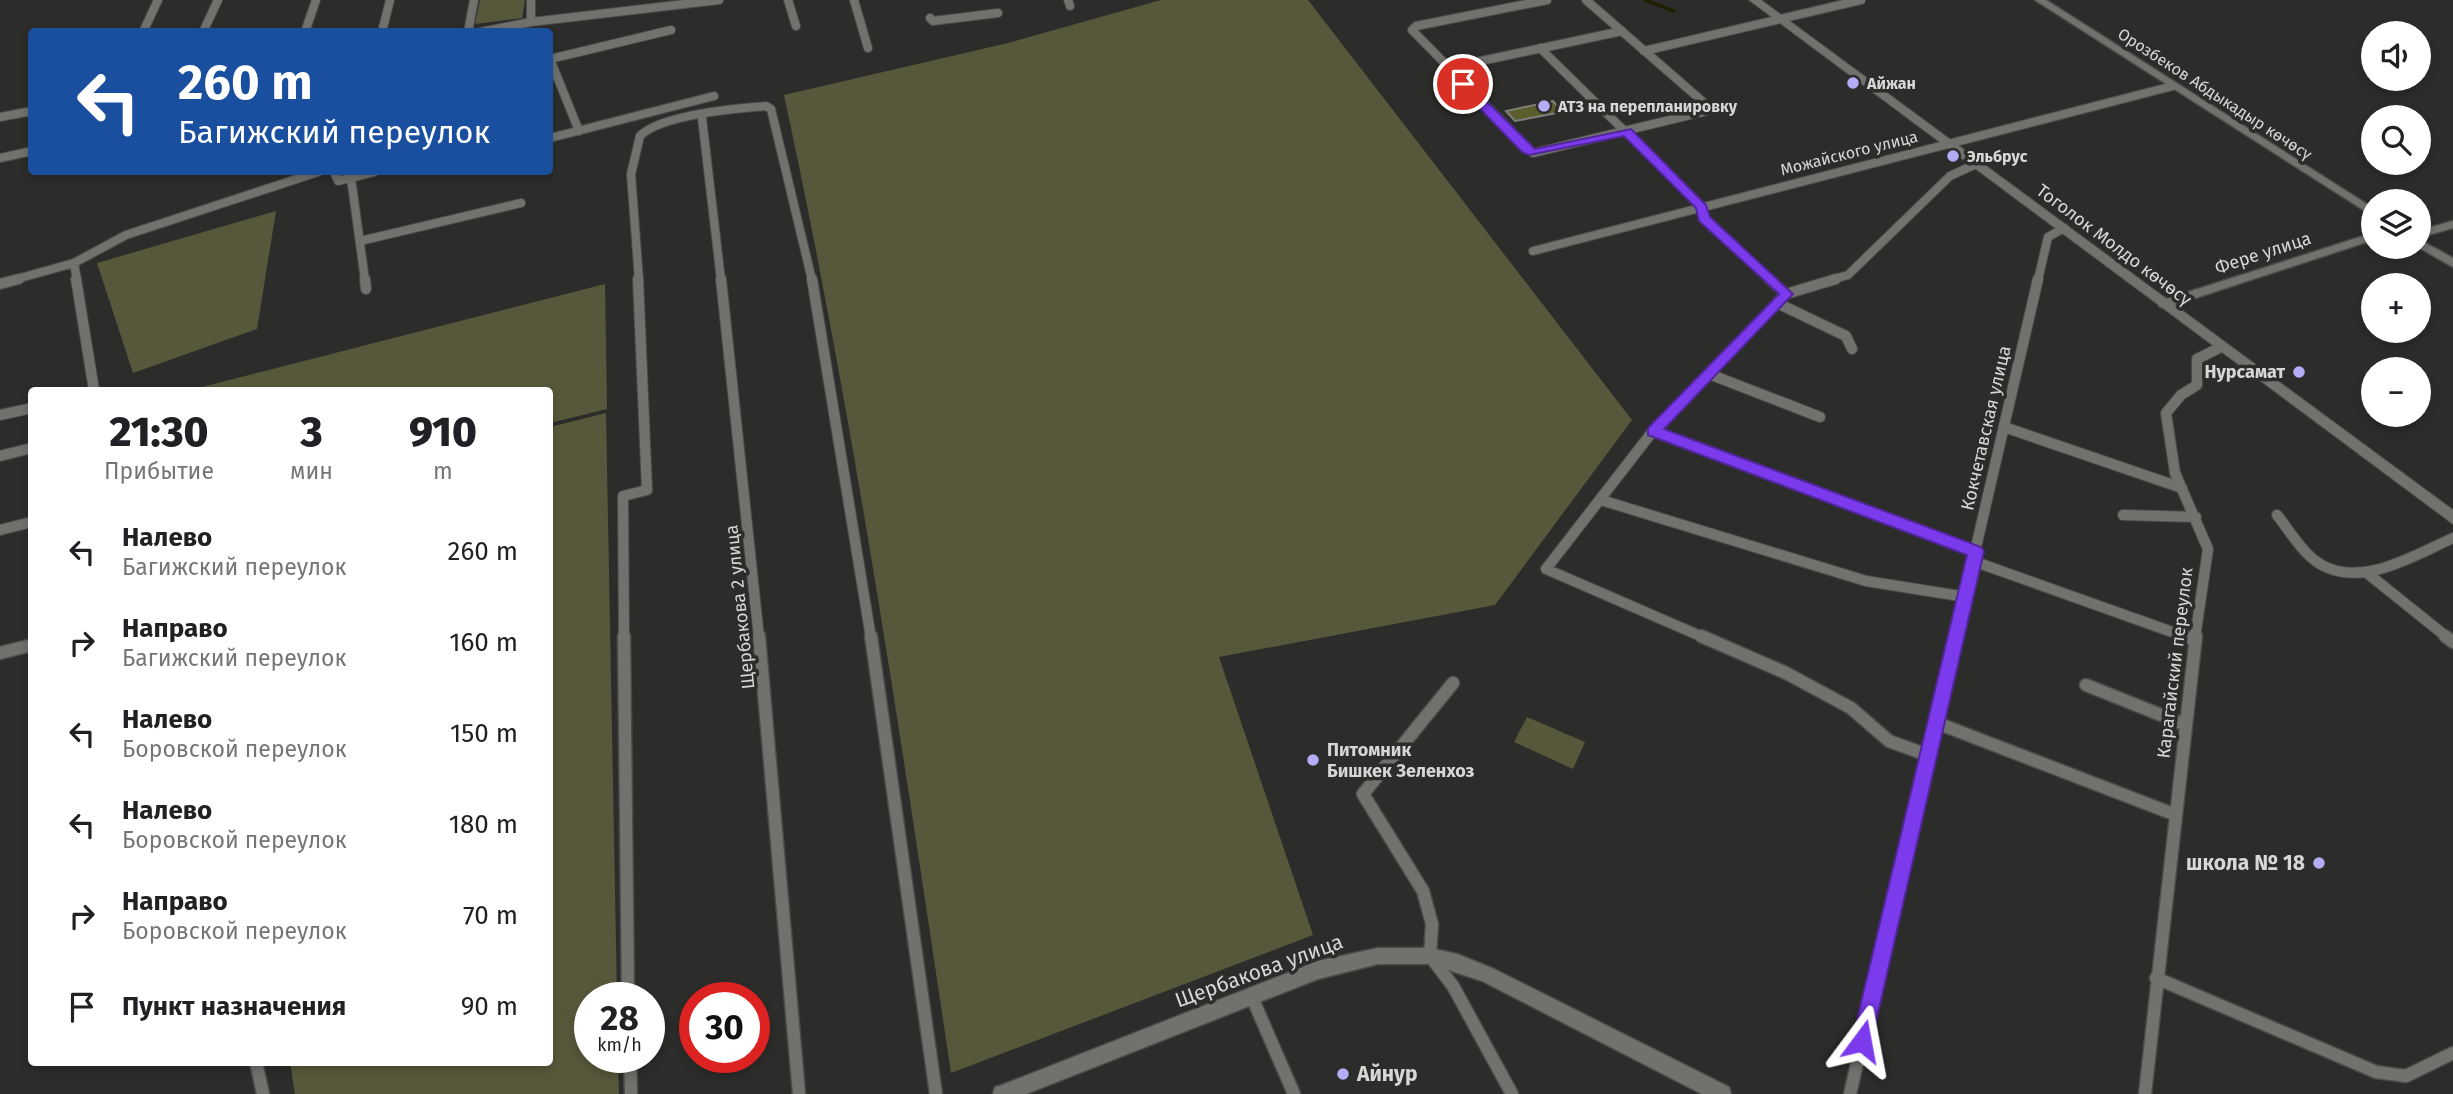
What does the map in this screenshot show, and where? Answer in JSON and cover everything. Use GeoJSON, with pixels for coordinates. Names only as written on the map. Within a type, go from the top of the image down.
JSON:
{"type":"FeatureCollection","features":[{"type":"Feature","properties":{"kind":"main road","name":"Тоголок Молдо көчөсү"},"geometry":{"type":"LineString","coordinates":[[1754,0],[2453,518]]}},
{"type":"Feature","properties":{"kind":"street"},"geometry":{"type":"LineString","coordinates":[[145,28],[158,0]]}},
{"type":"Feature","properties":{"kind":"street"},"geometry":{"type":"LineString","coordinates":[[205,28],[218,0]]}},
{"type":"Feature","properties":{"kind":"street"},"geometry":{"type":"LineString","coordinates":[[306,28],[316,0]]}},
{"type":"Feature","properties":{"kind":"street"},"geometry":{"type":"LineString","coordinates":[[383,28],[390,0]]}},
{"type":"Feature","properties":{"kind":"street"},"geometry":{"type":"LineString","coordinates":[[469,28],[474,0]]}},
{"type":"Feature","properties":{"kind":"street"},"geometry":{"type":"LineString","coordinates":[[531,0],[531,22]]}},
{"type":"Feature","properties":{"kind":"street"},"geometry":{"type":"LineString","coordinates":[[617,0],[618,12]]}},
{"type":"Feature","properties":{"kind":"street"},"geometry":{"type":"LineString","coordinates":[[501,28],[531,22],[719,0]]}},
{"type":"Feature","properties":{"kind":"street"},"geometry":{"type":"LineString","coordinates":[[788,0],[796,26]]}},
{"type":"Feature","properties":{"kind":"street"},"geometry":{"type":"LineString","coordinates":[[854,0],[868,48]]}},
{"type":"Feature","properties":{"kind":"street"},"geometry":{"type":"LineString","coordinates":[[930,18],[933,21],[999,15],[994,0]]}},
{"type":"Feature","properties":{"kind":"street"},"geometry":{"type":"LineString","coordinates":[[1481,0],[1493,11]]}},
{"type":"Feature","properties":{"kind":"street"},"geometry":{"type":"LineString","coordinates":[[1547,0],[1413,28],[1413,32],[1526,149],[1533,153],[1705,113],[1709,107],[1586,0]]}},
{"type":"Feature","properties":{"kind":"street"},"geometry":{"type":"LineString","coordinates":[[1644,51],[1861,0]]}},
{"type":"Feature","properties":{"kind":"street","name":"Орозбеков Абдыкадыр көчөсү"},"geometry":{"type":"LineString","coordinates":[[2040,0],[2361,205]]}},
{"type":"Feature","properties":{"kind":"street"},"geometry":{"type":"LineString","coordinates":[[553,58],[671,30]]}},
{"type":"Feature","properties":{"kind":"street"},"geometry":{"type":"LineString","coordinates":[[1448,68],[1622,31]]}},
{"type":"Feature","properties":{"kind":"street"},"geometry":{"type":"LineString","coordinates":[[1540,48],[1702,207],[1703,218],[1786,294]]}},
{"type":"Feature","properties":{"kind":"street"},"geometry":{"type":"LineString","coordinates":[[553,66],[579,131]]}},
{"type":"Feature","properties":{"kind":"street","name":"Можайского улица"},"geometry":{"type":"LineString","coordinates":[[1533,251],[2173,86]]}},
{"type":"Feature","properties":{"kind":"street"},"geometry":{"type":"LineString","coordinates":[[553,137],[714,96]]}},
{"type":"Feature","properties":{"kind":"street"},"geometry":{"type":"LineString","coordinates":[[628,982],[623,496],[647,490],[644,356],[631,174],[641,133],[693,117],[702,118],[757,106],[771,109],[808,262],[851,504],[936,1094]]}},
{"type":"Feature","properties":{"kind":"street"},"geometry":{"type":"LineString","coordinates":[[0,117],[28,112]]}},
{"type":"Feature","properties":{"kind":"street","name":"Щербакова 2 улица"},"geometry":{"type":"LineString","coordinates":[[702,118],[736,391],[773,756],[799,1094]]}},
{"type":"Feature","properties":{"kind":"street"},"geometry":{"type":"LineString","coordinates":[[0,158],[28,152]]}},
{"type":"Feature","properties":{"kind":"street"},"geometry":{"type":"LineString","coordinates":[[1930,756],[1889,741],[1851,708],[1786,673],[1546,569],[1654,431],[1786,294],[1848,275],[1950,176],[1976,164]]}},
{"type":"Feature","properties":{"kind":"street"},"geometry":{"type":"LineString","coordinates":[[0,284],[74,263],[126,234],[309,175]]}},
{"type":"Feature","properties":{"kind":"street"},"geometry":{"type":"LineString","coordinates":[[335,175],[338,181],[362,175]]}},
{"type":"Feature","properties":{"kind":"street"},"geometry":{"type":"LineString","coordinates":[[351,178],[366,289]]}},
{"type":"Feature","properties":{"kind":"street"},"geometry":{"type":"LineString","coordinates":[[360,241],[521,203]]}},
{"type":"Feature","properties":{"kind":"street"},"geometry":{"type":"LineString","coordinates":[[2431,231],[2453,224]]}},
{"type":"Feature","properties":{"kind":"street","name":"Кокчетавская улица"},"geometry":{"type":"LineString","coordinates":[[1850,1094],[2048,237],[2064,228]]}},
{"type":"Feature","properties":{"kind":"street","name":"Фере улица"},"geometry":{"type":"LineString","coordinates":[[2164,304],[2361,240]]}},
{"type":"Feature","properties":{"kind":"street"},"geometry":{"type":"LineString","coordinates":[[2431,250],[2453,263]]}},
{"type":"Feature","properties":{"kind":"street"},"geometry":{"type":"LineString","coordinates":[[74,263],[94,387]]}},
{"type":"Feature","properties":{"kind":"street"},"geometry":{"type":"LineString","coordinates":[[1777,303],[1846,337],[1852,349]]}},
{"type":"Feature","properties":{"kind":"street","name":"Карагайский переулок"},"geometry":{"type":"LineString","coordinates":[[2145,1094],[2195,640],[2208,549],[2175,473],[2166,413],[2181,395],[2197,385],[2197,359],[2221,347]]}},
{"type":"Feature","properties":{"kind":"street"},"geometry":{"type":"LineString","coordinates":[[1709,374],[1820,417]]}},
{"type":"Feature","properties":{"kind":"street"},"geometry":{"type":"LineString","coordinates":[[0,415],[28,409]]}},
{"type":"Feature","properties":{"kind":"street"},"geometry":{"type":"LineString","coordinates":[[2004,427],[2182,488]]}},
{"type":"Feature","properties":{"kind":"street"},"geometry":{"type":"LineString","coordinates":[[1654,431],[2195,640]]}},
{"type":"Feature","properties":{"kind":"street"},"geometry":{"type":"LineString","coordinates":[[0,456],[28,449]]}},
{"type":"Feature","properties":{"kind":"street"},"geometry":{"type":"LineString","coordinates":[[1601,500],[1866,581],[1966,597]]}},
{"type":"Feature","properties":{"kind":"street"},"geometry":{"type":"LineString","coordinates":[[2123,515],[2196,517]]}},
{"type":"Feature","properties":{"kind":"street"},"geometry":{"type":"LineString","coordinates":[[2277,515],[2322,566],[2345,574],[2367,573],[2453,538]]}},
{"type":"Feature","properties":{"kind":"street"},"geometry":{"type":"LineString","coordinates":[[0,530],[28,523]]}},
{"type":"Feature","properties":{"kind":"street"},"geometry":{"type":"LineString","coordinates":[[2367,573],[2453,642]]}},
{"type":"Feature","properties":{"kind":"street"},"geometry":{"type":"LineString","coordinates":[[0,653],[28,646]]}},
{"type":"Feature","properties":{"kind":"street"},"geometry":{"type":"LineString","coordinates":[[1454,683],[1363,794],[1423,891],[1432,923],[1430,956],[1454,986],[1512,1094]]}},
{"type":"Feature","properties":{"kind":"street"},"geometry":{"type":"LineString","coordinates":[[2086,685],[2186,725]]}},
{"type":"Feature","properties":{"kind":"street"},"geometry":{"type":"LineString","coordinates":[[1937,723],[2176,814]]}},
{"type":"Feature","properties":{"kind":"street","name":"Щербакова улица"},"geometry":{"type":"LineString","coordinates":[[1002,1094],[1251,995],[1347,961],[1378,956],[1430,956],[1488,975],[1722,1094]]}},
{"type":"Feature","properties":{"kind":"street"},"geometry":{"type":"LineString","coordinates":[[2156,978],[2376,1072],[2406,1076],[2453,1053]]}},
{"type":"Feature","properties":{"kind":"street"},"geometry":{"type":"LineString","coordinates":[[1251,995],[1294,1094]]}},
{"type":"Feature","properties":{"kind":"street"},"geometry":{"type":"LineString","coordinates":[[257,1066],[262,1094]]}},
{"type":"Feature","properties":{"kind":"street"},"geometry":{"type":"LineString","coordinates":[[630,1073],[631,1094]]}},
{"type":"Feature","properties":{"kind":"green space"},"geometry":{"type":"Polygon","coordinates":[[[480,0],[525,0],[522,18],[475,24],[480,0]]]}},
{"type":"Feature","properties":{"kind":"green space"},"geometry":{"type":"Polygon","coordinates":[[[1161,0],[1308,0],[1632,420],[1495,605],[1219,657],[1313,935],[951,1073],[855,460],[784,95],[1008,43],[1161,0]]]}},
{"type":"Feature","properties":{"kind":"green space"},"geometry":{"type":"Polygon","coordinates":[[[276,211],[257,329],[133,373],[97,263],[276,211]]]}},
{"type":"Feature","properties":{"kind":"green space"},"geometry":{"type":"Polygon","coordinates":[[[605,284],[607,409],[553,422],[553,387],[202,387],[605,284]]]}},
{"type":"Feature","properties":{"kind":"green space"},"geometry":{"type":"Polygon","coordinates":[[[606,413],[617,982],[574,982],[574,1073],[618,1073],[619,1094],[295,1094],[291,1066],[553,1066],[553,426],[606,413]]]}},
{"type":"Feature","properties":{"kind":"green space"},"geometry":{"type":"Polygon","coordinates":[[[1527,717],[1585,742],[1573,769],[1514,742],[1527,717]]]}},
{"type":"Feature","properties":{"kind":"building","name":"АТЗ на перепланировку"},"geometry":{"type":"Polygon","coordinates":[[[1553,101],[1562,112],[1515,121],[1506,111],[1553,101]]]}},
{"type":"Feature","properties":{"kind":"waterway"},"geometry":{"type":"LineString","coordinates":[[1645,0],[1674,11]]}},
{"type":"Feature","properties":{"kind":"place","name":"Айжан"},"geometry":{"type":"Point","coordinates":[1853,83]}},
{"type":"Feature","properties":{"kind":"place","name":"АТЗ на перепланировку"},"geometry":{"type":"Point","coordinates":[1544,106]}},
{"type":"Feature","properties":{"kind":"place","name":"Эльбрус"},"geometry":{"type":"Point","coordinates":[1953,156]}},
{"type":"Feature","properties":{"kind":"place","name":"Нурсамат"},"geometry":{"type":"Point","coordinates":[2299,372]}},
{"type":"Feature","properties":{"kind":"place","name":"Питомник Бишкек Зеленхоз"},"geometry":{"type":"Point","coordinates":[1313,760]}},
{"type":"Feature","properties":{"kind":"place","name":"школа № 18"},"geometry":{"type":"Point","coordinates":[2319,863]}},
{"type":"Feature","properties":{"kind":"place","name":"Айнур"},"geometry":{"type":"Point","coordinates":[1343,1074]}},
{"type":"Feature","properties":{"kind":"route"},"geometry":{"type":"LineString","coordinates":[[1463,84],[1533,153],[1627,132],[1702,207],[1703,218],[1786,294],[1654,431],[1976,551],[1862,1041]]}}]}
